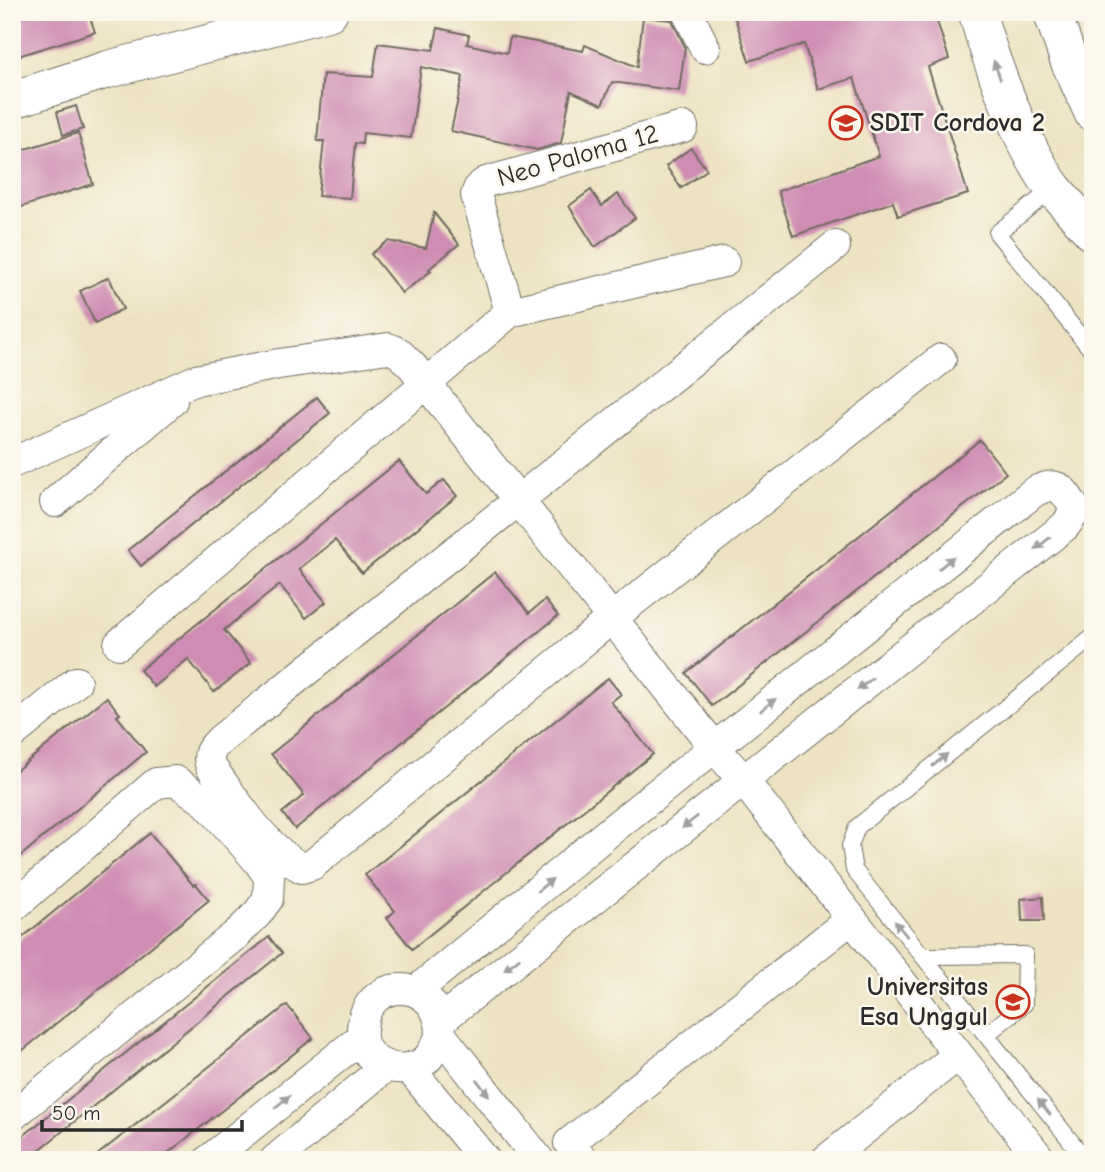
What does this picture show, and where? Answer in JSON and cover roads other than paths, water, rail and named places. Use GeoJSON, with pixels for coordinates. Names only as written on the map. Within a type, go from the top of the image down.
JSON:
{"type":"FeatureCollection","features":[{"type":"Feature","properties":{"kind":"street"},"geometry":{"type":"LineString","coordinates":[[12,100],[106,70],[329,12]]}},
{"type":"Feature","properties":{"kind":"street"},"geometry":{"type":"LineString","coordinates":[[687,12],[705,48]]}},
{"type":"Feature","properties":{"kind":"street"},"geometry":{"type":"LineString","coordinates":[[977,12],[1007,97],[1034,155],[1054,188],[1093,233]]}},
{"type":"Feature","properties":{"kind":"street"},"geometry":{"type":"LineString","coordinates":[[1052,12],[1069,61],[1093,113]]}},
{"type":"Feature","properties":{"kind":"street","name":"Neo Paloma 12"},"geometry":{"type":"LineString","coordinates":[[510,312],[476,195],[478,187],[486,182],[682,127]]}},
{"type":"Feature","properties":{"kind":"street"},"geometry":{"type":"LineString","coordinates":[[835,246],[210,750],[208,758],[211,767],[267,841],[302,868],[312,866],[612,618],[941,359]]}},
{"type":"Feature","properties":{"kind":"street"},"geometry":{"type":"LineString","coordinates":[[118,644],[510,312],[724,262]]}},
{"type":"Feature","properties":{"kind":"street"},"geometry":{"type":"LineString","coordinates":[[12,463],[196,380],[279,364],[388,348],[398,352],[425,382],[743,780],[1041,1160]]}},
{"type":"Feature","properties":{"kind":"street"},"geometry":{"type":"LineString","coordinates":[[55,502],[196,380]]}},
{"type":"Feature","properties":{"kind":"street"},"geometry":{"type":"LineString","coordinates":[[275,1160],[398,1067],[430,1056],[441,1027],[743,780],[1065,526],[1073,515],[1074,507],[1065,491],[1054,485],[1034,492],[416,991]]}},
{"type":"Feature","properties":{"kind":"street"},"geometry":{"type":"LineString","coordinates":[[12,734],[76,682]]}},
{"type":"Feature","properties":{"kind":"street"},"geometry":{"type":"LineString","coordinates":[[12,908],[156,783],[176,781],[207,803],[258,861],[268,877],[268,899],[238,933],[12,1116]]}},
{"type":"Feature","properties":{"kind":"street"},"geometry":{"type":"LineString","coordinates":[[583,1160],[569,1143],[851,919]]}},
{"type":"Feature","properties":{"kind":"street"},"geometry":{"type":"LineString","coordinates":[[485,1160],[398,1067],[370,1055],[361,1038],[362,1016],[375,998],[394,989],[416,991],[432,1003],[441,1027],[539,1160]]}},
{"type":"Feature","properties":{"kind":"street"},"geometry":{"type":"LineString","coordinates":[[209,1160],[361,1038]]}},
{"type":"Feature","properties":{"kind":"street"},"geometry":{"type":"LineString","coordinates":[[826,1160],[958,1055]]}},
{"type":"Feature","properties":{"kind":"lane"},"geometry":{"type":"LineString","coordinates":[[1054,188],[997,233],[1093,352]]}},
{"type":"Feature","properties":{"kind":"lane"},"geometry":{"type":"LineString","coordinates":[[1086,1160],[854,870],[850,846],[857,827],[1093,637]]}},
{"type":"Feature","properties":{"kind":"lane"},"geometry":{"type":"LineString","coordinates":[[923,956],[1025,955],[1024,1004],[986,1035]]}},
{"type":"Feature","properties":{"kind":"place","name":"SDIT Cordova 2"},"geometry":{"type":"Point","coordinates":[846,123]}},
{"type":"Feature","properties":{"kind":"place","name":"Universitas Esa Unggul"},"geometry":{"type":"Point","coordinates":[1013,1002]}}]}
